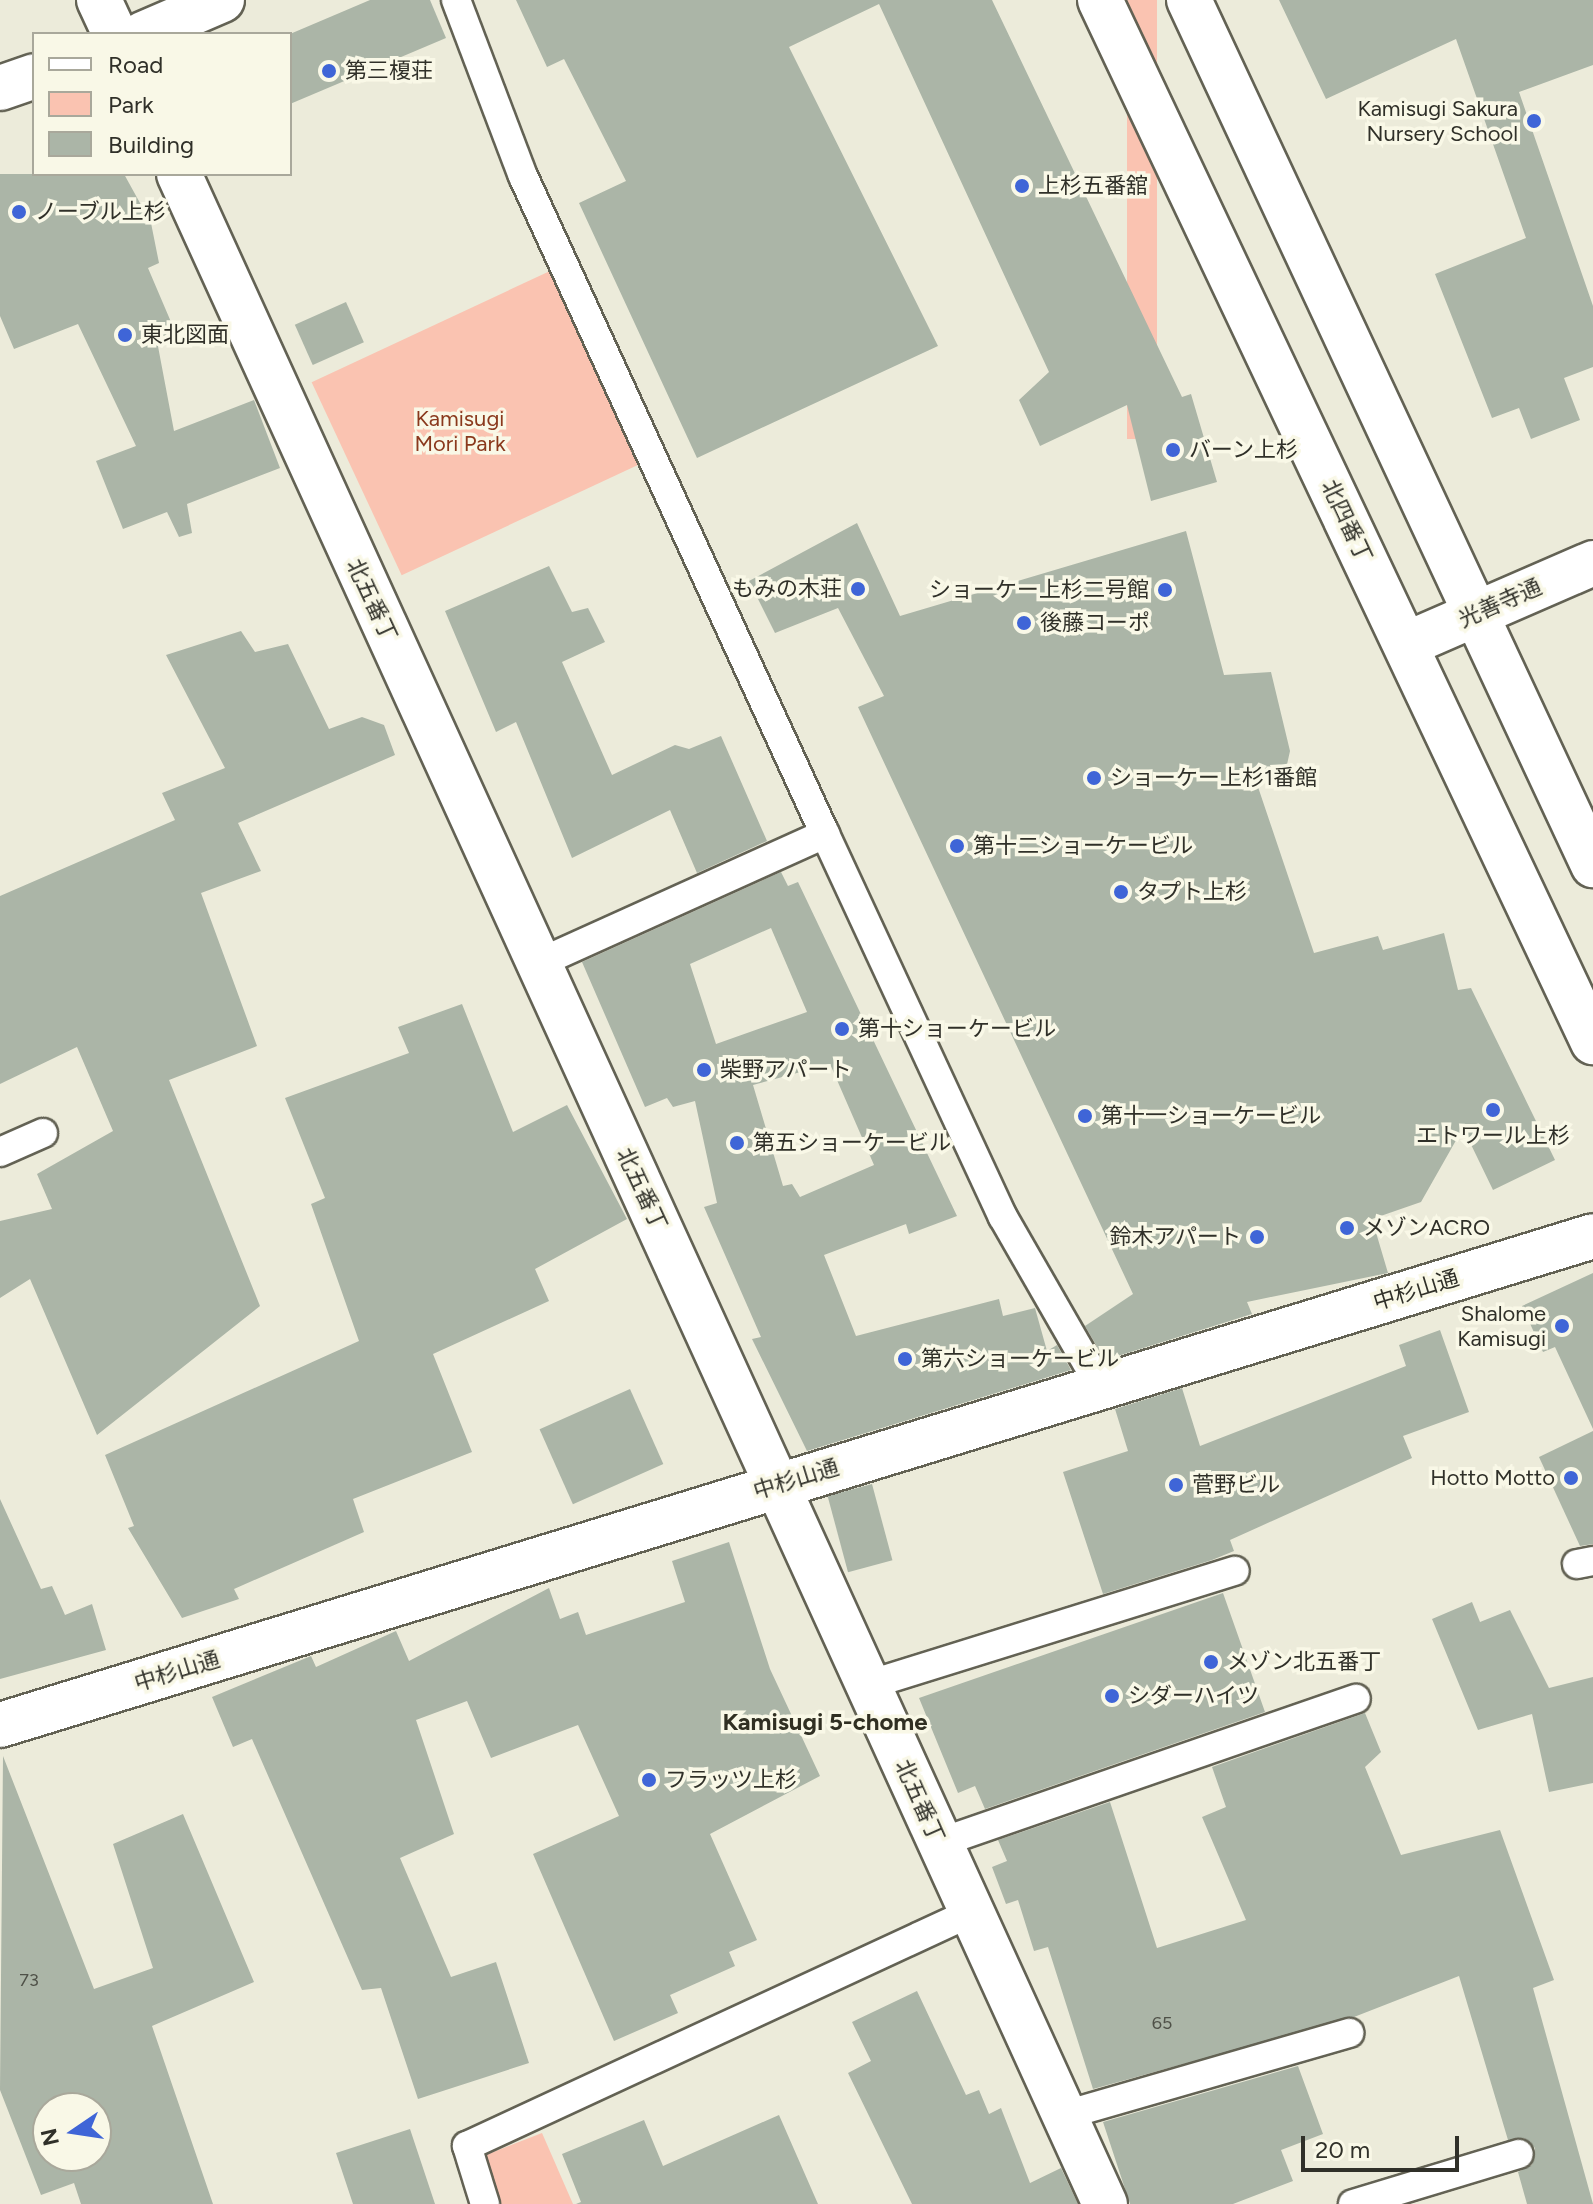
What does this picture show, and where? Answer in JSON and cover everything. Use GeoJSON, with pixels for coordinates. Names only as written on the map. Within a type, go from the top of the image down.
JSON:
{"type":"FeatureCollection","features":[{"type":"Feature","properties":{"kind":"street"},"geometry":{"type":"LineString","coordinates":[[99,0],[114,32]]}},
{"type":"Feature","properties":{"kind":"street"},"geometry":{"type":"LineString","coordinates":[[148,32],[222,0]]}},
{"type":"Feature","properties":{"kind":"street","name":"北四番丁"},"geometry":{"type":"LineString","coordinates":[[1100,0],[1593,1042]]}},
{"type":"Feature","properties":{"kind":"street"},"geometry":{"type":"LineString","coordinates":[[1189,0],[1593,865]]}},
{"type":"Feature","properties":{"kind":"street"},"geometry":{"type":"LineString","coordinates":[[0,88],[32,77]]}},
{"type":"Feature","properties":{"kind":"street","name":"北五番丁"},"geometry":{"type":"LineString","coordinates":[[180,176],[1105,2204]]}},
{"type":"Feature","properties":{"kind":"street","name":"光善寺通"},"geometry":{"type":"LineString","coordinates":[[1407,644],[1593,563]]}},
{"type":"Feature","properties":{"kind":"street","name":"中杉山通"},"geometry":{"type":"LineString","coordinates":[[0,1725],[1593,1236]]}},
{"type":"Feature","properties":{"kind":"lane"},"geometry":{"type":"LineString","coordinates":[[456,0],[528,187],[825,834],[1003,1217],[1100,1386]]}},
{"type":"Feature","properties":{"kind":"lane"},"geometry":{"type":"LineString","coordinates":[[539,963],[825,834]]}},
{"type":"Feature","properties":{"kind":"lane"},"geometry":{"type":"LineString","coordinates":[[0,1152],[43,1133]]}},
{"type":"Feature","properties":{"kind":"lane"},"geometry":{"type":"LineString","coordinates":[[868,1685],[1235,1571]]}},
{"type":"Feature","properties":{"kind":"lane"},"geometry":{"type":"LineString","coordinates":[[939,1843],[1356,1699]]}},
{"type":"Feature","properties":{"kind":"lane"},"geometry":{"type":"LineString","coordinates":[[485,2204],[467,2146],[972,1912]]}},
{"type":"Feature","properties":{"kind":"lane"},"geometry":{"type":"LineString","coordinates":[[1065,2115],[1349,2033]]}},
{"type":"Feature","properties":{"kind":"lane"},"geometry":{"type":"LineString","coordinates":[[1353,2204],[1519,2154]]}},
{"type":"Feature","properties":{"kind":"green space"},"geometry":{"type":"Polygon","coordinates":[[[1127,0],[1157,0],[1157,439],[1127,439],[1127,0]]]}},
{"type":"Feature","properties":{"kind":"green space","name":"Kamisugi Mori Park"},"geometry":{"type":"Polygon","coordinates":[[[550,271],[640,464],[402,575],[312,382],[550,271]]]}},
{"type":"Feature","properties":{"kind":"green space"},"geometry":{"type":"Polygon","coordinates":[[[542,2133],[573,2204],[498,2204],[483,2156],[542,2133]]]}},
{"type":"Feature","properties":{"kind":"building","name":"第三榎荘"},"geometry":{"type":"Polygon","coordinates":[[[370,0],[430,0],[446,38],[292,103],[292,33],[370,0]]]}},
{"type":"Feature","properties":{"kind":"building"},"geometry":{"type":"Polygon","coordinates":[[[516,0],[992,0],[1182,397],[1191,394],[1217,482],[1151,501],[1127,405],[1040,446],[1019,400],[1049,372],[879,4],[789,47],[938,346],[697,458],[579,203],[626,181],[564,59],[547,67],[516,0]]]}},
{"type":"Feature","properties":{"kind":"building"},"geometry":{"type":"Polygon","coordinates":[[[1279,0],[1593,0],[1593,65],[1519,92],[1593,306],[1593,367],[1564,378],[1580,420],[1531,439],[1519,408],[1492,418],[1435,274],[1526,238],[1456,39],[1326,99],[1279,0]]]}},
{"type":"Feature","properties":{"kind":"building"},"geometry":{"type":"Polygon","coordinates":[[[0,174],[125,176],[151,223],[159,263],[148,268],[174,329],[157,341],[174,431],[254,400],[280,468],[187,504],[192,533],[179,537],[167,512],[123,529],[96,461],[136,446],[78,324],[14,349],[0,316],[0,174]]]}},
{"type":"Feature","properties":{"kind":"building"},"geometry":{"type":"Polygon","coordinates":[[[346,302],[364,342],[313,365],[295,325],[346,302]]]}},
{"type":"Feature","properties":{"kind":"building"},"geometry":{"type":"Polygon","coordinates":[[[857,523],[900,616],[1186,531],[1224,675],[1271,672],[1290,751],[1284,778],[1257,784],[1314,953],[1378,936],[1383,950],[1444,933],[1458,990],[1471,988],[1555,1160],[1493,1190],[1463,1128],[1421,1202],[1372,1219],[1388,1273],[1247,1302],[1252,1314],[1105,1360],[1085,1326],[1133,1294],[858,707],[884,696],[838,608],[775,633],[749,581],[857,523]]]}},
{"type":"Feature","properties":{"kind":"building"},"geometry":{"type":"Polygon","coordinates":[[[549,566],[572,612],[588,608],[605,642],[562,662],[612,775],[675,745],[689,749],[721,736],[767,841],[697,873],[670,810],[572,858],[516,722],[496,732],[445,611],[549,566]]]}},
{"type":"Feature","properties":{"kind":"building"},"geometry":{"type":"Polygon","coordinates":[[[241,631],[255,652],[288,644],[329,729],[362,717],[384,725],[395,755],[238,823],[261,871],[201,893],[257,1046],[169,1080],[260,1306],[97,1435],[30,1279],[0,1298],[0,1221],[52,1209],[37,1174],[113,1131],[77,1047],[0,1084],[0,896],[175,820],[162,793],[225,768],[166,655],[241,631]]]}},
{"type":"Feature","properties":{"kind":"building"},"geometry":{"type":"Polygon","coordinates":[[[781,872],[788,886],[798,882],[957,1216],[909,1234],[906,1224],[824,1255],[856,1336],[999,1299],[1003,1316],[1035,1308],[1047,1351],[1057,1345],[1071,1370],[807,1451],[752,1339],[761,1337],[704,1207],[717,1203],[695,1101],[673,1107],[667,1098],[645,1107],[582,962],[781,872]],[[771,928],[690,964],[716,1044],[807,1012],[771,928]],[[830,1064],[753,1085],[783,1186],[792,1184],[800,1197],[874,1165],[830,1064]]]}},
{"type":"Feature","properties":{"kind":"building"},"geometry":{"type":"Polygon","coordinates":[[[462,1004],[513,1132],[567,1105],[627,1219],[535,1269],[549,1301],[433,1354],[472,1452],[353,1499],[364,1532],[234,1589],[239,1599],[182,1618],[128,1528],[134,1526],[105,1455],[359,1341],[311,1204],[325,1198],[285,1098],[409,1053],[398,1027],[462,1004]]]}},
{"type":"Feature","properties":{"kind":"building","name":"Shalome Kamisugi"},"geometry":{"type":"Polygon","coordinates":[[[1593,1273],[1593,1429],[1555,1347],[1543,1352],[1522,1306],[1593,1273]]]}},
{"type":"Feature","properties":{"kind":"building"},"geometry":{"type":"Polygon","coordinates":[[[1440,1330],[1469,1412],[1403,1436],[1412,1458],[1230,1540],[1234,1551],[1103,1594],[1063,1472],[1128,1451],[1115,1409],[1182,1388],[1200,1446],[1406,1366],[1399,1345],[1440,1330]]]}},
{"type":"Feature","properties":{"kind":"building"},"geometry":{"type":"Polygon","coordinates":[[[630,1389],[663,1464],[573,1504],[540,1429],[630,1389]]]}},
{"type":"Feature","properties":{"kind":"building","name":"Hotto Motto"},"geometry":{"type":"Polygon","coordinates":[[[1593,1431],[1593,1544],[1580,1546],[1539,1457],[1593,1431]]]}},
{"type":"Feature","properties":{"kind":"building"},"geometry":{"type":"Polygon","coordinates":[[[872,1484],[892,1560],[848,1572],[828,1496],[872,1484]]]}},
{"type":"Feature","properties":{"kind":"building"},"geometry":{"type":"Polygon","coordinates":[[[0,1499],[41,1589],[52,1586],[65,1615],[92,1604],[106,1650],[0,1679],[0,1499]]]}},
{"type":"Feature","properties":{"kind":"building"},"geometry":{"type":"Polygon","coordinates":[[[729,1542],[770,1669],[820,1776],[710,1834],[757,1940],[729,1952],[735,1966],[670,1995],[678,2013],[614,2041],[533,1854],[619,1816],[578,1725],[491,1758],[467,1701],[416,1720],[454,1834],[400,1858],[451,1977],[496,1962],[529,2063],[418,2099],[381,1988],[362,1990],[252,1739],[233,1747],[212,1697],[311,1656],[316,1667],[396,1631],[409,1661],[549,1588],[560,1619],[578,1612],[586,1635],[685,1602],[672,1561],[729,1542]]]}},
{"type":"Feature","properties":{"kind":"building"},"geometry":{"type":"Polygon","coordinates":[[[1223,1593],[1265,1712],[985,1809],[975,1786],[958,1793],[919,1698],[1223,1593]]]}},
{"type":"Feature","properties":{"kind":"building"},"geometry":{"type":"Polygon","coordinates":[[[1472,1602],[1480,1622],[1510,1610],[1549,1688],[1593,1677],[1593,1783],[1549,1792],[1532,1714],[1478,1730],[1432,1619],[1472,1602]]]}},
{"type":"Feature","properties":{"kind":"building"},"geometry":{"type":"Polygon","coordinates":[[[1365,1713],[1381,1752],[1365,1767],[1401,1855],[1500,1830],[1554,1980],[1533,1988],[1593,2204],[1527,2204],[1518,2172],[1532,2165],[1535,2148],[1524,2138],[1508,2140],[1459,1976],[1354,2017],[1093,2089],[1048,1947],[1034,1951],[1018,1900],[1006,1904],[992,1867],[1007,1861],[998,1840],[1110,1802],[1157,1948],[1246,1920],[1202,1817],[1226,1807],[1212,1767],[1365,1713]]]}},
{"type":"Feature","properties":{"kind":"building"},"geometry":{"type":"Polygon","coordinates":[[[3,1756],[94,1989],[153,1968],[113,1844],[183,1814],[254,1982],[152,2026],[213,2204],[81,2204],[74,2183],[41,2195],[32,2172],[112,2172],[112,2092],[32,2092],[32,2172],[0,2090],[3,1756]]]}},
{"type":"Feature","properties":{"kind":"building"},"geometry":{"type":"Polygon","coordinates":[[[917,1991],[966,2095],[979,2090],[989,2114],[1001,2108],[1030,2183],[1061,2168],[1078,2204],[912,2204],[848,2073],[871,2061],[852,2022],[917,1991]]]}},
{"type":"Feature","properties":{"kind":"building"},"geometry":{"type":"Polygon","coordinates":[[[1298,2066],[1323,2134],[1281,2150],[1293,2181],[1233,2204],[1130,2204],[1103,2122],[1298,2066]]]}},
{"type":"Feature","properties":{"kind":"building"},"geometry":{"type":"Polygon","coordinates":[[[779,2115],[818,2204],[576,2204],[581,2202],[562,2154],[644,2120],[663,2166],[779,2115]]]}},
{"type":"Feature","properties":{"kind":"building"},"geometry":{"type":"Polygon","coordinates":[[[410,2129],[435,2204],[353,2204],[336,2153],[410,2129]]]}},
{"type":"Feature","properties":{"kind":"place","name":"第三榎荘"},"geometry":{"type":"Point","coordinates":[329,71]}},
{"type":"Feature","properties":{"kind":"place","name":"Kamisugi Sakura Nursery School"},"geometry":{"type":"Point","coordinates":[1534,121]}},
{"type":"Feature","properties":{"kind":"place","name":"上杉五番舘"},"geometry":{"type":"Point","coordinates":[1022,186]}},
{"type":"Feature","properties":{"kind":"place","name":"ノーブル上杉"},"geometry":{"type":"Point","coordinates":[19,212]}},
{"type":"Feature","properties":{"kind":"place","name":"東北図面"},"geometry":{"type":"Point","coordinates":[125,335]}},
{"type":"Feature","properties":{"kind":"place","name":"バーン上杉"},"geometry":{"type":"Point","coordinates":[1173,450]}},
{"type":"Feature","properties":{"kind":"place","name":"もみの木荘"},"geometry":{"type":"Point","coordinates":[858,589]}},
{"type":"Feature","properties":{"kind":"place","name":"ショーケー上杉二号館"},"geometry":{"type":"Point","coordinates":[1165,590]}},
{"type":"Feature","properties":{"kind":"place","name":"後藤コーポ"},"geometry":{"type":"Point","coordinates":[1024,623]}},
{"type":"Feature","properties":{"kind":"place","name":"ショーケー上杉1番館"},"geometry":{"type":"Point","coordinates":[1094,778]}},
{"type":"Feature","properties":{"kind":"place","name":"第十二ショーケービル"},"geometry":{"type":"Point","coordinates":[957,846]}},
{"type":"Feature","properties":{"kind":"place","name":"タプト上杉"},"geometry":{"type":"Point","coordinates":[1121,892]}},
{"type":"Feature","properties":{"kind":"place","name":"第十ショーケービル"},"geometry":{"type":"Point","coordinates":[842,1029]}},
{"type":"Feature","properties":{"kind":"place","name":"柴野アパート"},"geometry":{"type":"Point","coordinates":[704,1070]}},
{"type":"Feature","properties":{"kind":"place","name":"エトワール上杉"},"geometry":{"type":"Point","coordinates":[1493,1110]}},
{"type":"Feature","properties":{"kind":"place","name":"第十一ショーケービル"},"geometry":{"type":"Point","coordinates":[1085,1116]}},
{"type":"Feature","properties":{"kind":"place","name":"第五ショーケービル"},"geometry":{"type":"Point","coordinates":[737,1143]}},
{"type":"Feature","properties":{"kind":"place","name":"メゾンACRO"},"geometry":{"type":"Point","coordinates":[1347,1228]}},
{"type":"Feature","properties":{"kind":"place","name":"鈴木アパート"},"geometry":{"type":"Point","coordinates":[1257,1237]}},
{"type":"Feature","properties":{"kind":"place","name":"Shalome Kamisugi"},"geometry":{"type":"Point","coordinates":[1562,1326]}},
{"type":"Feature","properties":{"kind":"place","name":"第六ショーケービル"},"geometry":{"type":"Point","coordinates":[905,1359]}},
{"type":"Feature","properties":{"kind":"place","name":"Hotto Motto"},"geometry":{"type":"Point","coordinates":[1571,1478]}},
{"type":"Feature","properties":{"kind":"place","name":"菅野ビル"},"geometry":{"type":"Point","coordinates":[1176,1485]}},
{"type":"Feature","properties":{"kind":"place","name":"メゾン北五番丁"},"geometry":{"type":"Point","coordinates":[1211,1662]}},
{"type":"Feature","properties":{"kind":"place","name":"シダーハイツ"},"geometry":{"type":"Point","coordinates":[1112,1696]}},
{"type":"Feature","properties":{"kind":"place","name":"フラッツ上杉"},"geometry":{"type":"Point","coordinates":[649,1780]}},
{"type":"Feature","properties":{"kind":"district","name":"Kamisugi 5-chome"},"geometry":{"type":"Point","coordinates":[825,1722]}}]}
